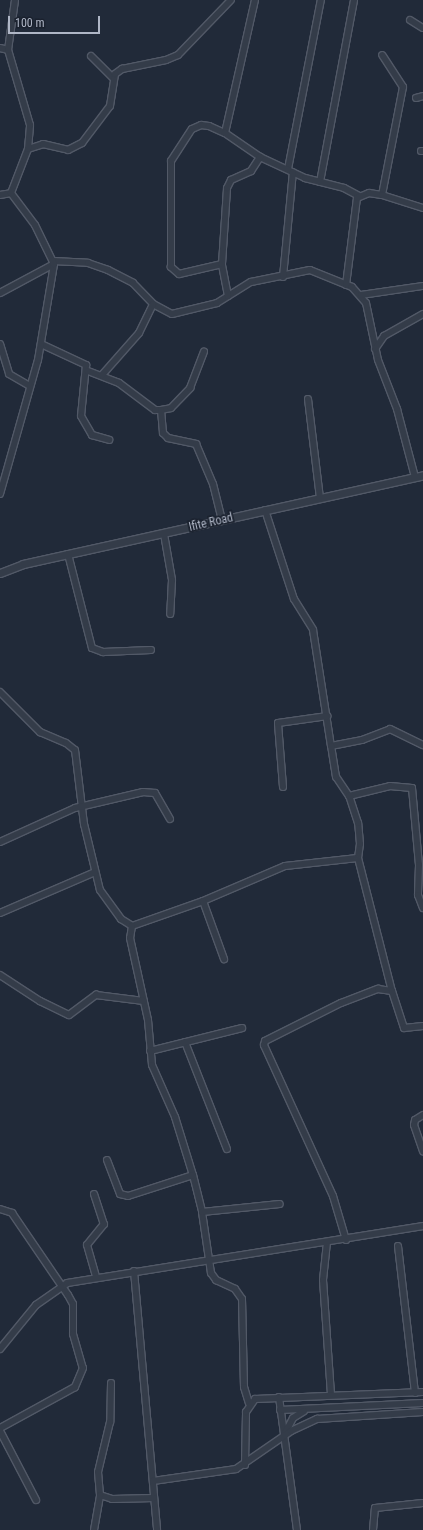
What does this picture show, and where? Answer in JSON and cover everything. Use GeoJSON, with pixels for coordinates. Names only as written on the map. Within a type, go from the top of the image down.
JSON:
{"type":"FeatureCollection","features":[{"type":"Feature","properties":{"kind":"street"},"geometry":{"type":"LineString","coordinates":[[11,193],[28,149],[28,110],[8,50],[15,0]]}},
{"type":"Feature","properties":{"kind":"street"},"geometry":{"type":"LineString","coordinates":[[113,78],[122,69],[166,60],[178,55],[231,0]]}},
{"type":"Feature","properties":{"kind":"street"},"geometry":{"type":"LineString","coordinates":[[224,133],[255,0]]}},
{"type":"Feature","properties":{"kind":"street"},"geometry":{"type":"LineString","coordinates":[[283,277],[291,170],[321,0]]}},
{"type":"Feature","properties":{"kind":"street"},"geometry":{"type":"LineString","coordinates":[[320,182],[354,0]]}},
{"type":"Feature","properties":{"kind":"street"},"geometry":{"type":"LineString","coordinates":[[410,20],[423,28]]}},
{"type":"Feature","properties":{"kind":"street"},"geometry":{"type":"LineString","coordinates":[[0,48],[8,50]]}},
{"type":"Feature","properties":{"kind":"street"},"geometry":{"type":"LineString","coordinates":[[382,55],[403,87],[382,195]]}},
{"type":"Feature","properties":{"kind":"street"},"geometry":{"type":"LineString","coordinates":[[28,149],[43,144],[68,150],[82,143],[110,106],[115,92],[113,78],[91,56]]}},
{"type":"Feature","properties":{"kind":"street"},"geometry":{"type":"LineString","coordinates":[[416,98],[423,96]]}},
{"type":"Feature","properties":{"kind":"street"},"geometry":{"type":"LineString","coordinates":[[222,264],[186,273],[172,270],[172,161],[192,129],[201,125],[224,133],[260,157],[320,182],[344,188],[359,196],[369,193],[382,195],[423,208]]}},
{"type":"Feature","properties":{"kind":"street"},"geometry":{"type":"LineString","coordinates":[[228,296],[222,264],[227,188],[231,180],[251,171],[260,157]]}},
{"type":"Feature","properties":{"kind":"street"},"geometry":{"type":"LineString","coordinates":[[0,195],[11,193]]}},
{"type":"Feature","properties":{"kind":"street"},"geometry":{"type":"LineString","coordinates":[[0,494],[41,344],[54,262],[35,226],[11,193]]}},
{"type":"Feature","properties":{"kind":"street"},"geometry":{"type":"LineString","coordinates":[[346,285],[354,211],[359,196]]}},
{"type":"Feature","properties":{"kind":"street"},"geometry":{"type":"LineString","coordinates":[[0,293],[54,262],[88,263],[108,270],[133,283],[153,304],[172,314],[199,309],[228,296],[251,282],[316,270],[346,285],[361,295],[370,320],[375,349],[397,409],[415,477]]}},
{"type":"Feature","properties":{"kind":"street"},"geometry":{"type":"LineString","coordinates":[[361,295],[423,286]]}},
{"type":"Feature","properties":{"kind":"street"},"geometry":{"type":"LineString","coordinates":[[102,375],[139,333],[153,304]]}},
{"type":"Feature","properties":{"kind":"street"},"geometry":{"type":"LineString","coordinates":[[375,349],[384,336],[423,314]]}},
{"type":"Feature","properties":{"kind":"street"},"geometry":{"type":"LineString","coordinates":[[0,344],[9,374],[30,386]]}},
{"type":"Feature","properties":{"kind":"street"},"geometry":{"type":"LineString","coordinates":[[41,344],[82,361],[88,371],[81,416],[92,435],[109,440]]}},
{"type":"Feature","properties":{"kind":"street"},"geometry":{"type":"LineString","coordinates":[[88,371],[102,375],[132,390],[155,410],[161,410],[171,408],[190,388],[204,352]]}},
{"type":"Feature","properties":{"kind":"street"},"geometry":{"type":"LineString","coordinates":[[308,399],[320,498]]}},
{"type":"Feature","properties":{"kind":"street"},"geometry":{"type":"LineString","coordinates":[[161,410],[163,433],[168,438],[196,444],[212,484],[222,520]]}},
{"type":"Feature","properties":{"kind":"street","name":"Ifite Road"},"geometry":{"type":"LineString","coordinates":[[0,573],[23,564],[164,534],[423,475]]}},
{"type":"Feature","properties":{"kind":"street"},"geometry":{"type":"LineString","coordinates":[[265,510],[294,599],[313,630],[328,716],[336,777],[349,796],[360,835],[358,858],[392,991],[404,1028],[423,1026]]}},
{"type":"Feature","properties":{"kind":"street"},"geometry":{"type":"LineString","coordinates":[[164,534],[172,580],[170,614]]}},
{"type":"Feature","properties":{"kind":"street"},"geometry":{"type":"LineString","coordinates":[[68,554],[92,648],[102,652],[151,650]]}},
{"type":"Feature","properties":{"kind":"street"},"geometry":{"type":"LineString","coordinates":[[0,692],[40,732],[72,746],[77,760],[83,805],[95,872],[100,890],[107,901],[132,926]]}},
{"type":"Feature","properties":{"kind":"street"},"geometry":{"type":"LineString","coordinates":[[283,787],[278,723],[328,716]]}},
{"type":"Feature","properties":{"kind":"street"},"geometry":{"type":"LineString","coordinates":[[331,746],[362,740],[390,729],[423,745]]}},
{"type":"Feature","properties":{"kind":"street"},"geometry":{"type":"LineString","coordinates":[[349,796],[390,786],[412,788],[419,865],[418,895],[423,908]]}},
{"type":"Feature","properties":{"kind":"street"},"geometry":{"type":"LineString","coordinates":[[0,842],[83,805],[148,792],[155,793],[162,802],[170,819]]}},
{"type":"Feature","properties":{"kind":"street"},"geometry":{"type":"LineString","coordinates":[[132,926],[203,901],[285,866],[358,858]]}},
{"type":"Feature","properties":{"kind":"street"},"geometry":{"type":"LineString","coordinates":[[0,913],[95,872]]}},
{"type":"Feature","properties":{"kind":"street"},"geometry":{"type":"LineString","coordinates":[[203,901],[224,958]]}},
{"type":"Feature","properties":{"kind":"street"},"geometry":{"type":"LineString","coordinates":[[132,926],[130,938],[144,1001],[152,1065],[175,1117],[193,1175],[202,1212],[208,1258],[213,1276],[235,1290],[242,1299],[244,1387],[249,1403],[245,1418],[245,1465]]}},
{"type":"Feature","properties":{"kind":"street"},"geometry":{"type":"LineString","coordinates":[[0,975],[40,1002],[69,1015],[96,995],[144,1001]]}},
{"type":"Feature","properties":{"kind":"street"},"geometry":{"type":"LineString","coordinates":[[346,1240],[333,1196],[264,1045],[265,1041],[363,993],[378,989],[392,991]]}},
{"type":"Feature","properties":{"kind":"street"},"geometry":{"type":"LineString","coordinates":[[150,1051],[242,1028]]}},
{"type":"Feature","properties":{"kind":"street"},"geometry":{"type":"LineString","coordinates":[[184,1042],[227,1148]]}},
{"type":"Feature","properties":{"kind":"street"},"geometry":{"type":"LineString","coordinates":[[423,1115],[415,1120],[414,1125],[423,1151]]}},
{"type":"Feature","properties":{"kind":"street"},"geometry":{"type":"LineString","coordinates":[[107,1160],[120,1194],[128,1196],[193,1175]]}},
{"type":"Feature","properties":{"kind":"street"},"geometry":{"type":"LineString","coordinates":[[94,1194],[104,1224],[87,1245],[96,1276]]}},
{"type":"Feature","properties":{"kind":"street"},"geometry":{"type":"LineString","coordinates":[[202,1212],[280,1204]]}},
{"type":"Feature","properties":{"kind":"street"},"geometry":{"type":"LineString","coordinates":[[0,1209],[12,1213],[73,1304],[73,1334],[83,1368],[78,1383],[66,1393],[0,1428]]}},
{"type":"Feature","properties":{"kind":"street"},"geometry":{"type":"LineString","coordinates":[[0,1349],[36,1304],[61,1286],[96,1276],[208,1258],[346,1240],[423,1226]]}},
{"type":"Feature","properties":{"kind":"street"},"geometry":{"type":"LineString","coordinates":[[327,1242],[323,1280],[332,1395]]}},
{"type":"Feature","properties":{"kind":"street"},"geometry":{"type":"LineString","coordinates":[[398,1246],[415,1393]]}},
{"type":"Feature","properties":{"kind":"street"},"geometry":{"type":"LineString","coordinates":[[134,1271],[157,1530]]}},
{"type":"Feature","properties":{"kind":"street"},"geometry":{"type":"LineString","coordinates":[[94,1530],[100,1496],[98,1472],[110,1422],[111,1383]]}},
{"type":"Feature","properties":{"kind":"street"},"geometry":{"type":"LineString","coordinates":[[249,1403],[255,1399],[279,1397],[423,1392]]}},
{"type":"Feature","properties":{"kind":"street"},"geometry":{"type":"LineString","coordinates":[[279,1397],[283,1438],[297,1530]]}},
{"type":"Feature","properties":{"kind":"street"},"geometry":{"type":"LineString","coordinates":[[280,1410],[423,1403]]}},
{"type":"Feature","properties":{"kind":"street"},"geometry":{"type":"LineString","coordinates":[[283,1438],[293,1418],[308,1409]]}},
{"type":"Feature","properties":{"kind":"street"},"geometry":{"type":"LineString","coordinates":[[153,1481],[209,1475],[245,1465],[283,1438],[317,1419],[423,1412]]}},
{"type":"Feature","properties":{"kind":"street"},"geometry":{"type":"LineString","coordinates":[[0,1431],[36,1500]]}},
{"type":"Feature","properties":{"kind":"street"},"geometry":{"type":"LineString","coordinates":[[100,1496],[112,1499],[154,1498]]}},
{"type":"Feature","properties":{"kind":"street"},"geometry":{"type":"LineString","coordinates":[[373,1530],[375,1508],[423,1502]]}}]}
